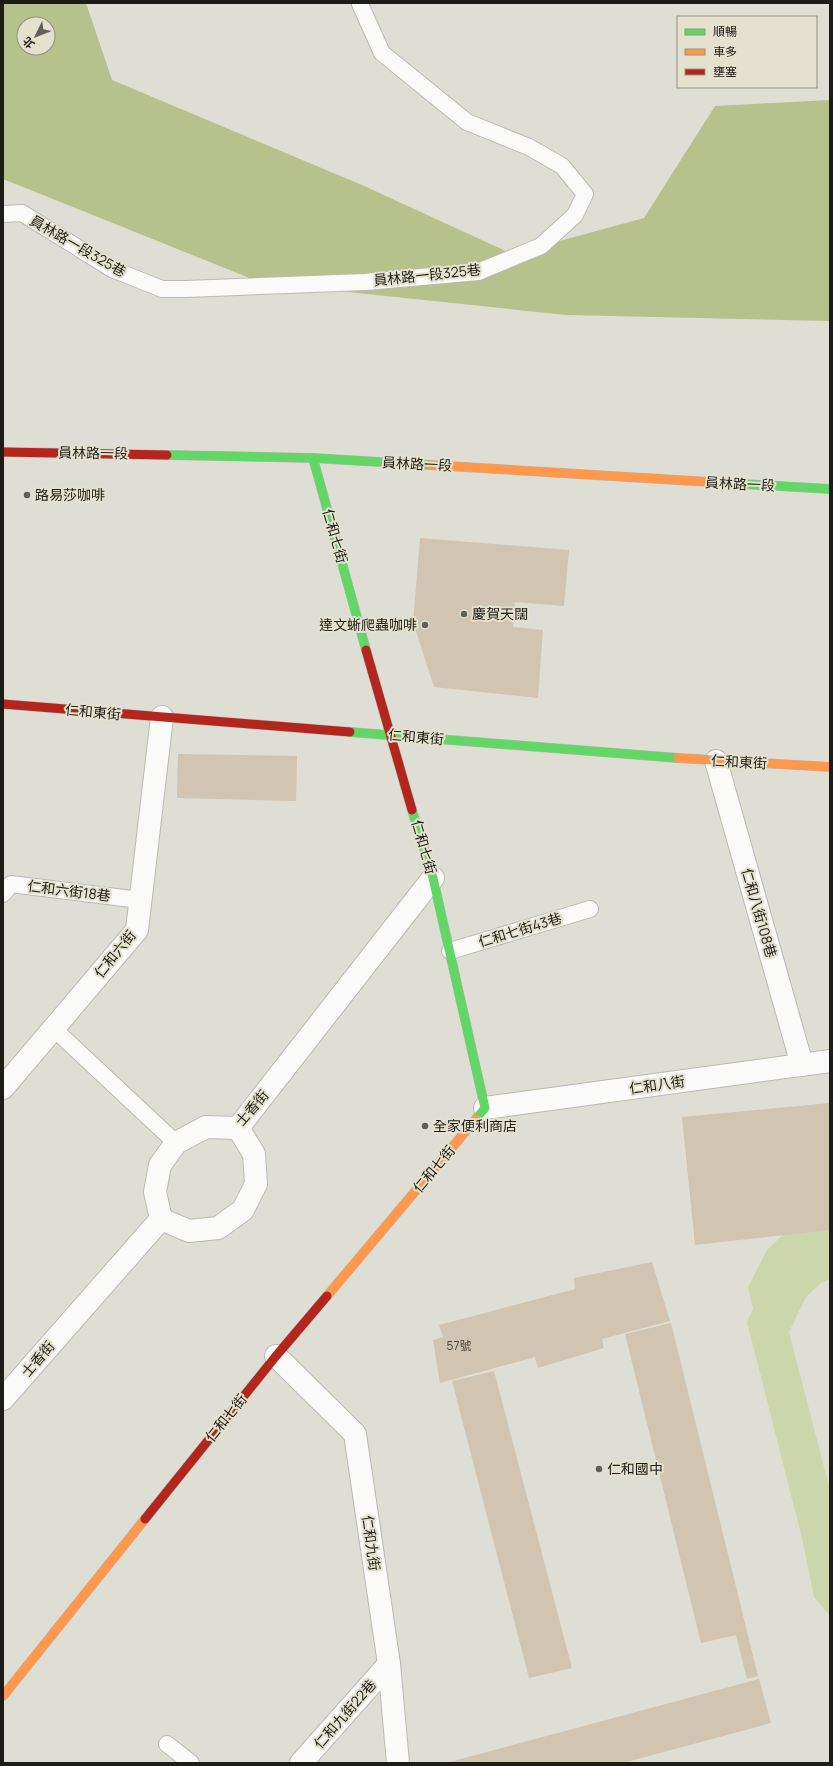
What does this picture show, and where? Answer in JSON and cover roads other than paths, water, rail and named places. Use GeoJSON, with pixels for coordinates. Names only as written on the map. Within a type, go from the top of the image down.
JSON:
{"type":"FeatureCollection","features":[{"type":"Feature","properties":{"kind":"street","name":"員林路一段"},"geometry":{"type":"LineString","coordinates":[[3,452],[313,458],[830,489]]}},
{"type":"Feature","properties":{"kind":"street","name":"仁和七街"},"geometry":{"type":"LineString","coordinates":[[3,1696],[276,1356],[485,1108],[433,878],[390,735],[313,458]]}},
{"type":"Feature","properties":{"kind":"street","name":"仁和東街"},"geometry":{"type":"LineString","coordinates":[[3,704],[716,762],[830,767]]}},
{"type":"Feature","properties":{"kind":"street","name":"仁和六街"},"geometry":{"type":"LineString","coordinates":[[4,1085],[137,930],[162,717]]}},
{"type":"Feature","properties":{"kind":"street","name":"仁和八街108巷"},"geometry":{"type":"LineString","coordinates":[[716,762],[802,1065]]}},
{"type":"Feature","properties":{"kind":"street","name":"士香街"},"geometry":{"type":"LineString","coordinates":[[3,1399],[161,1219],[155,1192],[160,1165],[176,1143],[206,1127],[238,1128],[433,878]]}},
{"type":"Feature","properties":{"kind":"street","name":"仁和八街"},"geometry":{"type":"LineString","coordinates":[[485,1108],[830,1061]]}},
{"type":"Feature","properties":{"kind":"street"},"geometry":{"type":"LineString","coordinates":[[161,1219],[188,1231],[218,1228],[243,1210],[256,1184],[254,1154],[238,1128]]}},
{"type":"Feature","properties":{"kind":"street","name":"仁和九街"},"geometry":{"type":"LineString","coordinates":[[276,1356],[355,1434],[388,1664],[398,1763]]}},
{"type":"Feature","properties":{"kind":"street","name":"仁和九街22巷"},"geometry":{"type":"LineString","coordinates":[[301,1763],[388,1664]]}},
{"type":"Feature","properties":{"kind":"lane","name":"員林路一段325巷"},"geometry":{"type":"LineString","coordinates":[[3,214],[22,213],[112,269],[162,289],[365,282],[478,272],[541,246],[575,215],[585,194],[562,166],[529,147],[466,122],[382,53],[360,4]]}},
{"type":"Feature","properties":{"kind":"lane","name":"仁和六街18巷"},"geometry":{"type":"LineString","coordinates":[[3,894],[11,884],[140,900]]}},
{"type":"Feature","properties":{"kind":"lane","name":"仁和七街43巷"},"geometry":{"type":"LineString","coordinates":[[450,951],[590,909]]}},
{"type":"Feature","properties":{"kind":"lane"},"geometry":{"type":"LineString","coordinates":[[53,1028],[176,1143]]}},
{"type":"Feature","properties":{"kind":"lane"},"geometry":{"type":"LineString","coordinates":[[167,1744],[191,1763]]}},
{"type":"Feature","properties":{"kind":"place","name":"路易莎咖啡"},"geometry":{"type":"Point","coordinates":[27,495]}},
{"type":"Feature","properties":{"kind":"place","name":"慶賀天闊"},"geometry":{"type":"Point","coordinates":[464,614]}},
{"type":"Feature","properties":{"kind":"place","name":"達文蜥爬蟲咖啡"},"geometry":{"type":"Point","coordinates":[425,625]}},
{"type":"Feature","properties":{"kind":"place","name":"全家便利商店"},"geometry":{"type":"Point","coordinates":[425,1126]}},
{"type":"Feature","properties":{"kind":"place","name":"仁和國中"},"geometry":{"type":"Point","coordinates":[599,1469]}}]}
